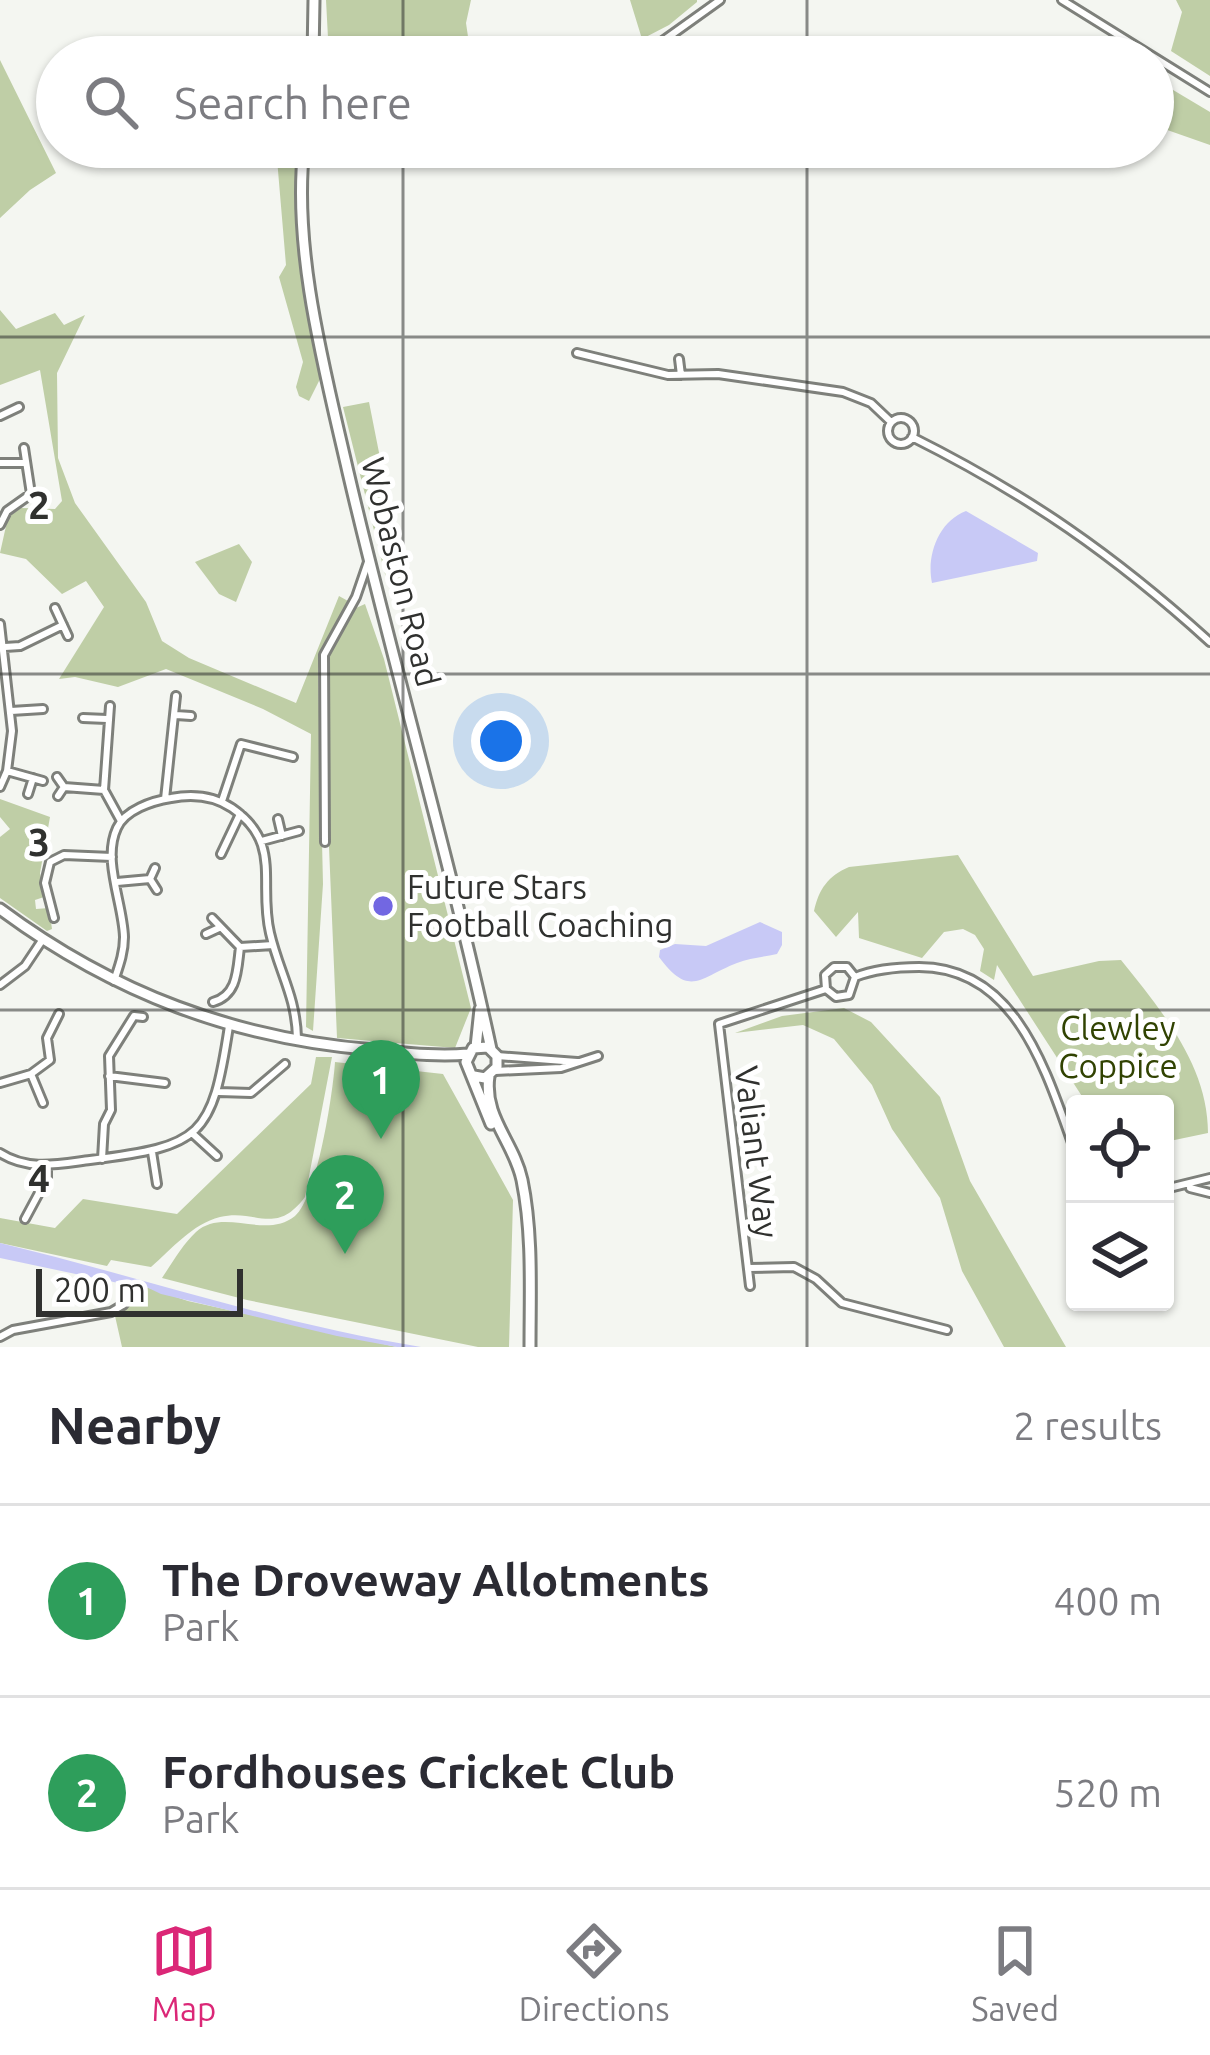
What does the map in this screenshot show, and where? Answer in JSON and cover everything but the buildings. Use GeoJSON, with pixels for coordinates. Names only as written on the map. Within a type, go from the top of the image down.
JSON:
{"type":"FeatureCollection","features":[{"type":"Feature","properties":{"kind":"street"},"geometry":{"type":"LineString","coordinates":[[313,36],[314,0]]}},
{"type":"Feature","properties":{"kind":"street"},"geometry":{"type":"LineString","coordinates":[[668,36],[706,5],[720,0]]}},
{"type":"Feature","properties":{"kind":"street"},"geometry":{"type":"LineString","coordinates":[[1062,0],[1120,36]]}},
{"type":"Feature","properties":{"kind":"street"},"geometry":{"type":"LineString","coordinates":[[1174,70],[1210,92]]}},
{"type":"Feature","properties":{"kind":"street","name":"Wobaston Road"},"geometry":{"type":"LineString","coordinates":[[302,168],[305,248],[332,403],[494,1053],[492,1074]]}},
{"type":"Feature","properties":{"kind":"street"},"geometry":{"type":"LineString","coordinates":[[577,353],[649,373],[718,374],[843,392],[872,403],[892,422]]}},
{"type":"Feature","properties":{"kind":"street"},"geometry":{"type":"LineString","coordinates":[[680,359],[681,376]]}},
{"type":"Feature","properties":{"kind":"street"},"geometry":{"type":"LineString","coordinates":[[14,422],[4,414],[20,407]]}},
{"type":"Feature","properties":{"kind":"street"},"geometry":{"type":"LineString","coordinates":[[912,436],[904,444],[893,442],[888,432],[892,422],[908,421],[912,436],[1046,510],[1156,593],[1210,642]]}},
{"type":"Feature","properties":{"kind":"street"},"geometry":{"type":"LineString","coordinates":[[0,522],[31,494],[24,448]]}},
{"type":"Feature","properties":{"kind":"street"},"geometry":{"type":"LineString","coordinates":[[0,464],[25,463]]}},
{"type":"Feature","properties":{"kind":"street"},"geometry":{"type":"LineString","coordinates":[[325,842],[324,655],[356,597],[369,561]]}},
{"type":"Feature","properties":{"kind":"street"},"geometry":{"type":"LineString","coordinates":[[55,608],[68,636]]}},
{"type":"Feature","properties":{"kind":"street"},"geometry":{"type":"LineString","coordinates":[[0,624],[12,745],[0,787]]}},
{"type":"Feature","properties":{"kind":"street"},"geometry":{"type":"LineString","coordinates":[[4,647],[20,646],[63,625]]}},
{"type":"Feature","properties":{"kind":"street"},"geometry":{"type":"LineString","coordinates":[[166,799],[176,696]]}},
{"type":"Feature","properties":{"kind":"street"},"geometry":{"type":"LineString","coordinates":[[110,706],[104,790],[121,820]]}},
{"type":"Feature","properties":{"kind":"street"},"geometry":{"type":"LineString","coordinates":[[10,711],[44,710]]}},
{"type":"Feature","properties":{"kind":"street"},"geometry":{"type":"LineString","coordinates":[[176,715],[191,716]]}},
{"type":"Feature","properties":{"kind":"street"},"geometry":{"type":"LineString","coordinates":[[83,718],[107,719]]}},
{"type":"Feature","properties":{"kind":"street"},"geometry":{"type":"LineString","coordinates":[[222,801],[241,745],[239,735]]}},
{"type":"Feature","properties":{"kind":"street"},"geometry":{"type":"LineString","coordinates":[[0,744],[12,745]]}},
{"type":"Feature","properties":{"kind":"street"},"geometry":{"type":"LineString","coordinates":[[241,745],[293,757]]}},
{"type":"Feature","properties":{"kind":"street"},"geometry":{"type":"LineString","coordinates":[[7,771],[44,781]]}},
{"type":"Feature","properties":{"kind":"street"},"geometry":{"type":"LineString","coordinates":[[58,777],[64,787]]}},
{"type":"Feature","properties":{"kind":"street"},"geometry":{"type":"LineString","coordinates":[[28,794],[32,778]]}},
{"type":"Feature","properties":{"kind":"street"},"geometry":{"type":"LineString","coordinates":[[64,787],[104,790]]}},
{"type":"Feature","properties":{"kind":"street"},"geometry":{"type":"LineString","coordinates":[[58,796],[64,787]]}},
{"type":"Feature","properties":{"kind":"street"},"geometry":{"type":"LineString","coordinates":[[114,982],[123,957],[124,934],[112,857],[121,820],[166,799],[222,801],[262,841],[273,945],[296,1007],[298,1042]]}},
{"type":"Feature","properties":{"kind":"street"},"geometry":{"type":"LineString","coordinates":[[221,854],[240,814]]}},
{"type":"Feature","properties":{"kind":"street"},"geometry":{"type":"LineString","coordinates":[[278,819],[282,836]]}},
{"type":"Feature","properties":{"kind":"street"},"geometry":{"type":"LineString","coordinates":[[262,841],[299,831]]}},
{"type":"Feature","properties":{"kind":"street"},"geometry":{"type":"LineString","coordinates":[[229,835],[241,842]]}},
{"type":"Feature","properties":{"kind":"street"},"geometry":{"type":"LineString","coordinates":[[54,918],[44,874],[50,862],[64,855],[112,857]]}},
{"type":"Feature","properties":{"kind":"street"},"geometry":{"type":"LineString","coordinates":[[150,879],[155,868]]}},
{"type":"Feature","properties":{"kind":"street"},"geometry":{"type":"LineString","coordinates":[[117,882],[150,879]]}},
{"type":"Feature","properties":{"kind":"street"},"geometry":{"type":"LineString","coordinates":[[150,879],[157,890]]}},
{"type":"Feature","properties":{"kind":"street"},"geometry":{"type":"LineString","coordinates":[[38,905],[50,902]]}},
{"type":"Feature","properties":{"kind":"street"},"geometry":{"type":"LineString","coordinates":[[4,912],[114,982],[229,1026],[298,1042],[443,1057],[494,1053],[579,1062]]}},
{"type":"Feature","properties":{"kind":"street"},"geometry":{"type":"LineString","coordinates":[[212,918],[240,947],[273,945]]}},
{"type":"Feature","properties":{"kind":"street"},"geometry":{"type":"LineString","coordinates":[[206,934],[219,928]]}},
{"type":"Feature","properties":{"kind":"street"},"geometry":{"type":"LineString","coordinates":[[0,986],[25,966],[43,939]]}},
{"type":"Feature","properties":{"kind":"street"},"geometry":{"type":"LineString","coordinates":[[219,1004],[237,976],[240,947]]}},
{"type":"Feature","properties":{"kind":"street"},"geometry":{"type":"LineString","coordinates":[[834,967],[847,968],[855,977],[854,990],[842,998],[826,989],[825,975],[834,967]]}},
{"type":"Feature","properties":{"kind":"street"},"geometry":{"type":"LineString","coordinates":[[855,977],[885,969],[931,967],[962,973],[991,990],[1012,1013],[1033,1049],[1066,1129]]}},
{"type":"Feature","properties":{"kind":"street","name":"Valiant Way"},"geometry":{"type":"LineString","coordinates":[[750,1286],[719,1024],[826,989]]}},
{"type":"Feature","properties":{"kind":"street","name":"Wobaston Road"},"geometry":{"type":"LineString","coordinates":[[470,1056],[481,1004]]}},
{"type":"Feature","properties":{"kind":"street"},"geometry":{"type":"LineString","coordinates":[[0,1083],[31,1074],[55,1059],[47,1038],[59,1015]]}},
{"type":"Feature","properties":{"kind":"street"},"geometry":{"type":"LineString","coordinates":[[102,1159],[104,1124],[111,1110],[110,1051],[134,1016],[143,1017]]}},
{"type":"Feature","properties":{"kind":"street"},"geometry":{"type":"LineString","coordinates":[[0,1153],[47,1166],[152,1152],[183,1142],[219,1092],[229,1026]]}},
{"type":"Feature","properties":{"kind":"street"},"geometry":{"type":"LineString","coordinates":[[474,1076],[560,1068],[598,1055]]}},
{"type":"Feature","properties":{"kind":"street"},"geometry":{"type":"LineString","coordinates":[[470,1056],[486,1118],[512,1152]]}},
{"type":"Feature","properties":{"kind":"street"},"geometry":{"type":"LineString","coordinates":[[219,1092],[251,1093],[285,1064]]}},
{"type":"Feature","properties":{"kind":"street"},"geometry":{"type":"LineString","coordinates":[[31,1074],[43,1103]]}},
{"type":"Feature","properties":{"kind":"street"},"geometry":{"type":"LineString","coordinates":[[492,1074],[486,1094],[512,1152],[525,1201],[530,1347]]}},
{"type":"Feature","properties":{"kind":"street"},"geometry":{"type":"LineString","coordinates":[[108,1076],[164,1083]]}},
{"type":"Feature","properties":{"kind":"street"},"geometry":{"type":"LineString","coordinates":[[192,1133],[217,1156]]}},
{"type":"Feature","properties":{"kind":"street"},"geometry":{"type":"LineString","coordinates":[[152,1152],[157,1184]]}},
{"type":"Feature","properties":{"kind":"street"},"geometry":{"type":"LineString","coordinates":[[26,1219],[47,1178],[47,1166]]}},
{"type":"Feature","properties":{"kind":"street"},"geometry":{"type":"LineString","coordinates":[[1174,1188],[1210,1178]]}},
{"type":"Feature","properties":{"kind":"street"},"geometry":{"type":"LineString","coordinates":[[1183,1187],[1210,1193]]}},
{"type":"Feature","properties":{"kind":"street"},"geometry":{"type":"LineString","coordinates":[[748,1268],[794,1267],[853,1308],[947,1330]]}},
{"type":"Feature","properties":{"kind":"street"},"geometry":{"type":"LineString","coordinates":[[0,1336],[111,1312],[136,1288]]}},
{"type":"Feature","properties":{"kind":"green space"},"geometry":{"type":"Polygon","coordinates":[[[326,0],[471,0],[468,36],[328,36],[326,0]]]}},
{"type":"Feature","properties":{"kind":"green space"},"geometry":{"type":"Polygon","coordinates":[[[630,0],[697,0],[669,25],[641,36],[630,0]]]}},
{"type":"Feature","properties":{"kind":"green space"},"geometry":{"type":"Polygon","coordinates":[[[1176,0],[1210,0],[1210,76],[1174,53],[1182,12],[1176,0]]]}},
{"type":"Feature","properties":{"kind":"green space"},"geometry":{"type":"Polygon","coordinates":[[[0,60],[36,133],[36,168],[54,168],[56,173],[0,218],[0,60]]]}},
{"type":"Feature","properties":{"kind":"green space"},"geometry":{"type":"Polygon","coordinates":[[[1174,91],[1210,112],[1210,145],[1174,132],[1174,91]]]}},
{"type":"Feature","properties":{"kind":"green space"},"geometry":{"type":"Polygon","coordinates":[[[278,168],[299,168],[296,226],[320,379],[309,401],[299,396],[296,387],[303,362],[279,277],[286,265],[278,168]]]}},
{"type":"Feature","properties":{"kind":"green space"},"geometry":{"type":"Polygon","coordinates":[[[0,310],[16,329],[55,313],[64,325],[85,315],[57,373],[58,458],[75,503],[146,602],[162,641],[189,658],[296,703],[339,596],[348,601],[328,636],[318,669],[323,884],[313,1031],[306,1027],[311,734],[166,669],[118,687],[75,677],[59,679],[104,607],[86,581],[62,594],[26,559],[0,553],[8,517],[21,508],[55,509],[62,501],[40,370],[0,385],[0,310]]]}},
{"type":"Feature","properties":{"kind":"green space"},"geometry":{"type":"Polygon","coordinates":[[[369,402],[404,579],[388,586],[343,407],[369,402]]]}},
{"type":"Feature","properties":{"kind":"green space"},"geometry":{"type":"Polygon","coordinates":[[[239,544],[252,562],[236,602],[219,594],[195,562],[239,544]]]}},
{"type":"Feature","properties":{"kind":"green space"},"geometry":{"type":"Polygon","coordinates":[[[365,604],[384,659],[471,1008],[455,1048],[337,1038],[328,655],[356,608],[365,604]]]}},
{"type":"Feature","properties":{"kind":"green space"},"geometry":{"type":"Polygon","coordinates":[[[0,799],[50,817],[40,873],[44,897],[35,900],[36,909],[49,908],[52,929],[47,931],[0,898],[0,837],[10,829],[0,817],[0,799]]]}},
{"type":"Feature","properties":{"kind":"green space","name":"Clewley Coppice"},"geometry":{"type":"Polygon","coordinates":[[[958,855],[1033,976],[1121,960],[1180,1040],[1200,1084],[1208,1133],[1174,1140],[1174,1095],[1081,1095],[997,965],[994,980],[980,971],[984,949],[975,935],[963,929],[944,932],[922,958],[859,938],[858,912],[836,937],[814,911],[825,884],[849,867],[958,855]]]}},
{"type":"Feature","properties":{"kind":"green space"},"geometry":{"type":"Polygon","coordinates":[[[844,1008],[871,1022],[940,1097],[970,1181],[1066,1347],[1004,1347],[962,1271],[940,1198],[892,1129],[872,1085],[834,1039],[803,1025],[735,1033],[782,1016],[844,1008]]]}},
{"type":"Feature","properties":{"kind":"green space"},"geometry":{"type":"Polygon","coordinates":[[[316,1057],[332,1057],[305,1197],[284,1216],[233,1215],[210,1220],[151,1267],[111,1260],[107,1266],[0,1243],[0,1218],[55,1228],[83,1199],[177,1214],[311,1084],[316,1057]]]}},
{"type":"Feature","properties":{"kind":"green space"},"geometry":{"type":"Polygon","coordinates":[[[335,1062],[443,1074],[513,1200],[509,1347],[478,1347],[162,1278],[187,1242],[207,1225],[271,1225],[295,1216],[317,1168],[335,1062]]]}},
{"type":"Feature","properties":{"kind":"green space"},"geometry":{"type":"Polygon","coordinates":[[[143,1286],[188,1301],[397,1347],[122,1347],[115,1316],[143,1286]]]}},
{"type":"Feature","properties":{"kind":"water"},"geometry":{"type":"Polygon","coordinates":[[[966,511],[1038,553],[1037,561],[932,583],[937,540],[948,523],[966,511]]]}},
{"type":"Feature","properties":{"kind":"water"},"geometry":{"type":"Polygon","coordinates":[[[760,922],[782,932],[777,954],[742,961],[696,981],[679,978],[659,957],[660,950],[675,944],[706,946],[760,922]]]}},
{"type":"Feature","properties":{"kind":"water"},"geometry":{"type":"Polygon","coordinates":[[[0,1243],[262,1313],[421,1347],[337,1336],[161,1294],[138,1283],[123,1284],[0,1258],[0,1243]]]}},
{"type":"Feature","properties":{"kind":"place","name":"Future Stars Football Coaching"},"geometry":{"type":"Point","coordinates":[383,906]}},
{"type":"Feature","properties":{"kind":"place","name":"The Droveway Allotments"},"geometry":{"type":"Point","coordinates":[381,1139]}},
{"type":"Feature","properties":{"kind":"place","name":"Fordhouses Cricket Club"},"geometry":{"type":"Point","coordinates":[345,1254]}}]}
